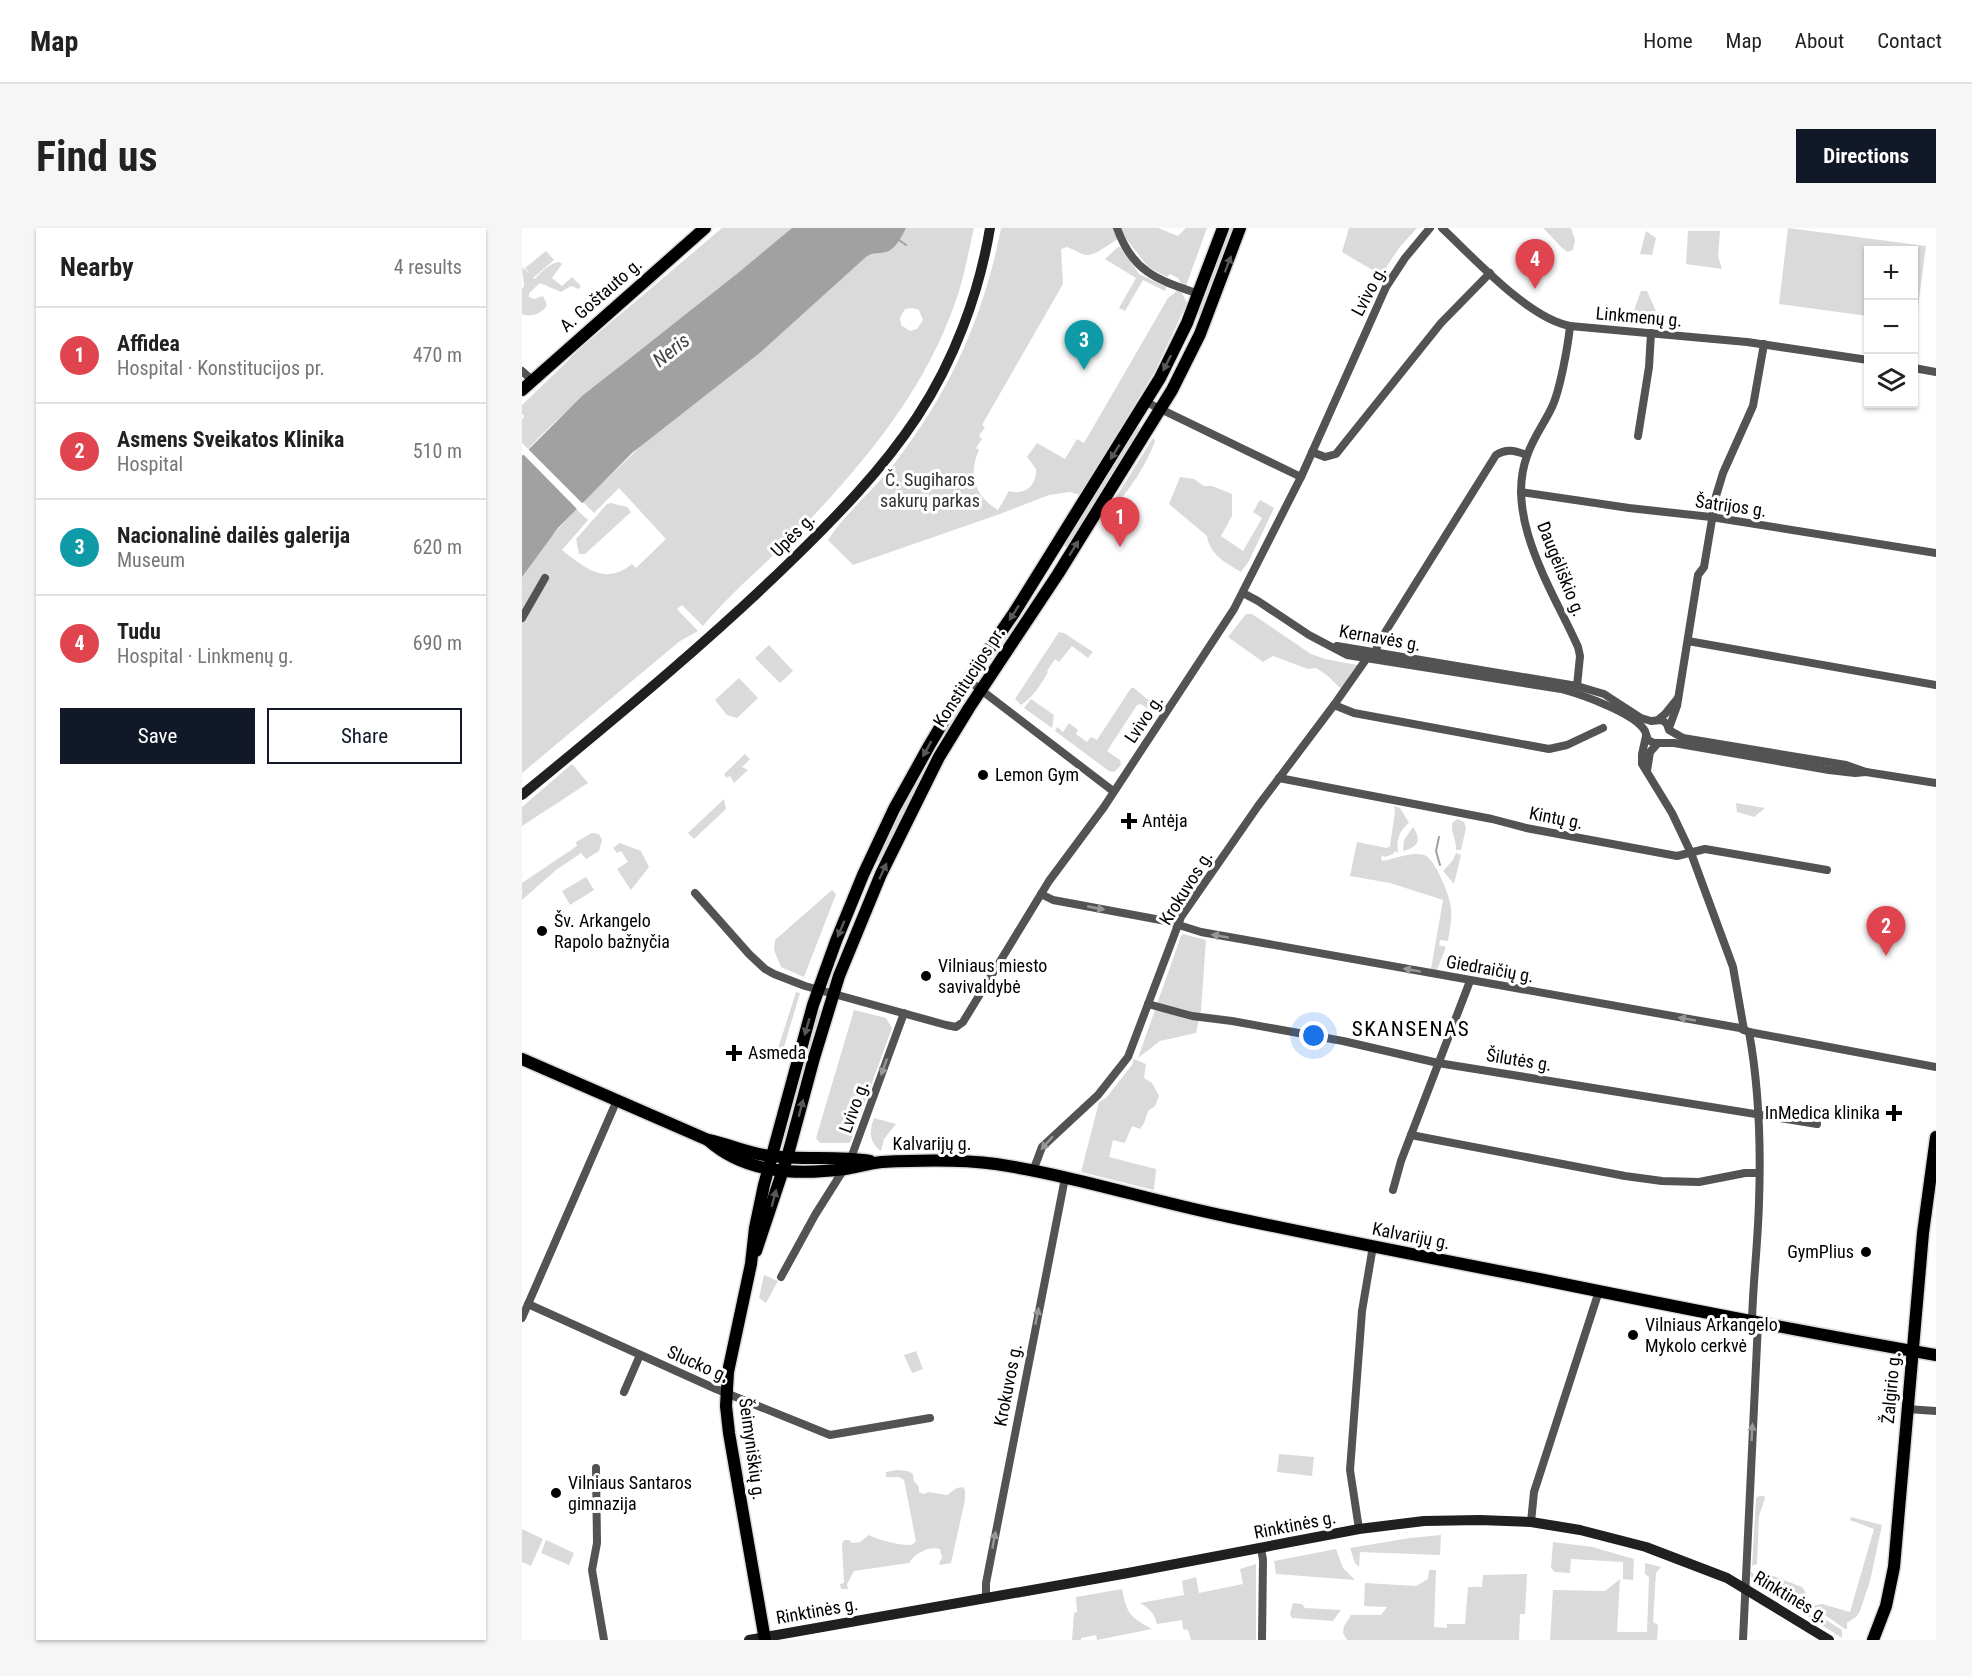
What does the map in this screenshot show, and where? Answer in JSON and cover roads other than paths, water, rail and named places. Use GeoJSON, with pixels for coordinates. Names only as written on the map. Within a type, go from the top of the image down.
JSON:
{"type":"FeatureCollection","features":[{"type":"Feature","properties":{"kind":"main road","name":"A. Goštauto g."},"geometry":{"type":"LineString","coordinates":[[522,390],[705,228]]}},
{"type":"Feature","properties":{"kind":"main road","name":"Upės g."},"geometry":{"type":"LineString","coordinates":[[522,795],[698,648],[763,588],[818,535],[891,453],[918,416],[949,359],[969,311],[990,228]]}},
{"type":"Feature","properties":{"kind":"main road","name":"Konstitucijos pr."},"geometry":{"type":"LineString","coordinates":[[767,1170],[818,989],[863,875],[894,809],[968,680],[1014,613],[1146,402],[1178,342],[1223,228]]}},
{"type":"Feature","properties":{"kind":"main road","name":"Konstitucijos pr."},"geometry":{"type":"LineString","coordinates":[[783,1171],[834,992],[873,893],[898,839],[930,773],[1160,410],[1200,334],[1240,228]]}},
{"type":"Feature","properties":{"kind":"main road","name":"Kalvarijų g."},"geometry":{"type":"LineString","coordinates":[[522,1059],[708,1140],[751,1153],[848,1164]]}},
{"type":"Feature","properties":{"kind":"main road","name":"Žalgirio g."},"geometry":{"type":"LineString","coordinates":[[1873,1640],[1886,1606],[1894,1567],[1923,1233],[1936,1137]]}},
{"type":"Feature","properties":{"kind":"main road","name":"Kalvarijų g."},"geometry":{"type":"LineString","coordinates":[[708,1140],[721,1152],[767,1170],[783,1171],[880,1162],[976,1162],[1065,1178],[1226,1217],[1755,1322],[1936,1355]]}},
{"type":"Feature","properties":{"kind":"main road","name":"Šeimyniškių g."},"geometry":{"type":"LineString","coordinates":[[764,1639],[730,1443],[726,1393],[767,1170]]}},
{"type":"Feature","properties":{"kind":"main road","name":"Šeimyniškių g."},"geometry":{"type":"LineString","coordinates":[[751,1264],[765,1229],[783,1171]]}},
{"type":"Feature","properties":{"kind":"main road","name":"Rinktinės g."},"geometry":{"type":"LineString","coordinates":[[749,1640],[1359,1529],[1446,1520],[1531,1522],[1580,1530],[1646,1547],[1746,1588],[1829,1640]]}},
{"type":"Feature","properties":{"kind":"street"},"geometry":{"type":"LineString","coordinates":[[1117,228],[1122,240],[1143,270],[1156,278],[1198,294]]}},
{"type":"Feature","properties":{"kind":"street","name":"Lvivo g."},"geometry":{"type":"LineString","coordinates":[[781,1277],[815,1215],[848,1164],[904,1013],[952,1027],[963,1022],[1041,894],[1224,626],[1301,477],[1386,287],[1405,258],[1430,228]]}},
{"type":"Feature","properties":{"kind":"street","name":"Linkmenų g."},"geometry":{"type":"LineString","coordinates":[[1442,228],[1528,306],[1544,317],[1570,326],[1764,345],[1864,359]]}},
{"type":"Feature","properties":{"kind":"street"},"geometry":{"type":"LineString","coordinates":[[1312,452],[1325,457],[1336,454],[1441,323],[1490,273]]}},
{"type":"Feature","properties":{"kind":"street","name":"Daugėliškio g."},"geometry":{"type":"LineString","coordinates":[[1570,326],[1556,398],[1527,454],[1523,466],[1521,492],[1523,512],[1532,546],[1578,646],[1580,656],[1576,686]]}},
{"type":"Feature","properties":{"kind":"street"},"geometry":{"type":"LineString","coordinates":[[1638,436],[1649,367],[1651,333]]}},
{"type":"Feature","properties":{"kind":"street"},"geometry":{"type":"LineString","coordinates":[[1647,771],[1650,752],[1668,737],[1677,706],[1698,575],[1704,567],[1711,517],[1723,473],[1753,406],[1764,345]]}},
{"type":"Feature","properties":{"kind":"street"},"geometry":{"type":"LineString","coordinates":[[1918,369],[1936,372]]}},
{"type":"Feature","properties":{"kind":"street"},"geometry":{"type":"LineString","coordinates":[[522,371],[531,380]]}},
{"type":"Feature","properties":{"kind":"street"},"geometry":{"type":"LineString","coordinates":[[1146,402],[1301,477]]}},
{"type":"Feature","properties":{"kind":"street"},"geometry":{"type":"LineString","coordinates":[[1375,653],[1379,642],[1496,455],[1509,450],[1527,454]]}},
{"type":"Feature","properties":{"kind":"street","name":"Šatrijos g."},"geometry":{"type":"LineString","coordinates":[[1521,492],[1711,517],[1936,553]]}},
{"type":"Feature","properties":{"kind":"street"},"geometry":{"type":"LineString","coordinates":[[522,618],[544,578]]}},
{"type":"Feature","properties":{"kind":"street"},"geometry":{"type":"LineString","coordinates":[[1243,593],[1323,643]]}},
{"type":"Feature","properties":{"kind":"street"},"geometry":{"type":"LineString","coordinates":[[1688,641],[1936,685]]}},
{"type":"Feature","properties":{"kind":"street","name":"Kernavės g."},"geometry":{"type":"LineString","coordinates":[[1323,643],[1576,686],[1604,694],[1641,718],[1665,722],[1669,729],[1683,738],[1846,765],[1866,772],[1936,783]]}},
{"type":"Feature","properties":{"kind":"street","name":"Kernavės g."},"geometry":{"type":"LineString","coordinates":[[1323,643],[1347,655],[1570,692],[1613,708],[1646,734],[1651,742],[1829,770],[1866,772]]}},
{"type":"Feature","properties":{"kind":"street","name":"Krokuvos g."},"geometry":{"type":"LineString","coordinates":[[1033,1172],[1042,1147],[1098,1095],[1128,1057],[1177,925],[1203,884],[1367,658]]}},
{"type":"Feature","properties":{"kind":"street"},"geometry":{"type":"LineString","coordinates":[[968,680],[1113,791]]}},
{"type":"Feature","properties":{"kind":"street"},"geometry":{"type":"LineString","coordinates":[[1678,698],[1665,714],[1647,725],[1641,759],[1672,813],[1691,853],[1733,967],[1747,1031],[1758,1115],[1759,1202],[1743,1640]]}},
{"type":"Feature","properties":{"kind":"street"},"geometry":{"type":"LineString","coordinates":[[1334,705],[1354,713],[1549,749],[1568,745],[1604,728]]}},
{"type":"Feature","properties":{"kind":"street","name":"Kintų g."},"geometry":{"type":"LineString","coordinates":[[1279,778],[1665,854],[1677,856],[1706,849],[1827,870]]}},
{"type":"Feature","properties":{"kind":"street"},"geometry":{"type":"LineString","coordinates":[[695,893],[765,969],[818,989],[904,1013]]}},
{"type":"Feature","properties":{"kind":"street","name":"Giedraičių g."},"geometry":{"type":"LineString","coordinates":[[1041,894],[1053,900],[1153,919],[1201,932],[1936,1067]]}},
{"type":"Feature","properties":{"kind":"street"},"geometry":{"type":"LineString","coordinates":[[1393,1190],[1411,1135],[1470,981]]}},
{"type":"Feature","properties":{"kind":"street","name":"Šilutės g."},"geometry":{"type":"LineString","coordinates":[[1148,1004],[1192,1016],[1343,1041],[1438,1063],[1816,1124]]}},
{"type":"Feature","properties":{"kind":"street"},"geometry":{"type":"LineString","coordinates":[[522,1318],[617,1100]]}},
{"type":"Feature","properties":{"kind":"street"},"geometry":{"type":"LineString","coordinates":[[1411,1135],[1623,1176],[1662,1181],[1699,1182],[1745,1173],[1759,1173]]}},
{"type":"Feature","properties":{"kind":"street","name":"Krokuvos g."},"geometry":{"type":"LineString","coordinates":[[987,1598],[988,1572],[1065,1178]]}},
{"type":"Feature","properties":{"kind":"street"},"geometry":{"type":"LineString","coordinates":[[1359,1529],[1350,1470],[1362,1311],[1373,1246]]}},
{"type":"Feature","properties":{"kind":"street"},"geometry":{"type":"LineString","coordinates":[[1531,1522],[1534,1492],[1599,1291]]}},
{"type":"Feature","properties":{"kind":"street","name":"Slucko g."},"geometry":{"type":"LineString","coordinates":[[528,1304],[726,1393],[830,1436],[930,1418]]}},
{"type":"Feature","properties":{"kind":"street"},"geometry":{"type":"LineString","coordinates":[[624,1392],[640,1355]]}},
{"type":"Feature","properties":{"kind":"street"},"geometry":{"type":"LineString","coordinates":[[1907,1409],[1936,1410]]}},
{"type":"Feature","properties":{"kind":"street"},"geometry":{"type":"LineString","coordinates":[[596,1468],[597,1543],[592,1570],[604,1640]]}},
{"type":"Feature","properties":{"kind":"street"},"geometry":{"type":"LineString","coordinates":[[1261,1548],[1263,1560],[1262,1640]]}},
{"type":"Feature","properties":{"kind":"water","name":"Neris"},"geometry":{"type":"Polygon","coordinates":[[[792,228],[906,228],[893,248],[866,257],[761,352],[632,453],[558,528],[522,577],[522,456],[582,396],[792,228]]]}},
{"type":"Feature","properties":{"kind":"waterway"},"geometry":{"type":"LineString","coordinates":[[899,240],[906,245]]}},
{"type":"Feature","properties":{"kind":"waterway"},"geometry":{"type":"LineString","coordinates":[[1439,837],[1436,851],[1440,865]]}},
{"type":"Feature","properties":{"kind":"place","name":"Tudu"},"geometry":{"type":"Point","coordinates":[1535,289]}},
{"type":"Feature","properties":{"kind":"place","name":"Nacionalinė dailės galerija"},"geometry":{"type":"Point","coordinates":[1084,370]}},
{"type":"Feature","properties":{"kind":"place","name":"Affidea"},"geometry":{"type":"Point","coordinates":[1120,547]}},
{"type":"Feature","properties":{"kind":"place","name":"Lemon Gym"},"geometry":{"type":"Point","coordinates":[983,775]}},
{"type":"Feature","properties":{"kind":"place","name":"Antėja"},"geometry":{"type":"Point","coordinates":[1129,821]}},
{"type":"Feature","properties":{"kind":"place","name":"Šv. Arkangelo Rapolo bažnyčia"},"geometry":{"type":"Point","coordinates":[542,931]}},
{"type":"Feature","properties":{"kind":"place","name":"Asmens Sveikatos Klinika"},"geometry":{"type":"Point","coordinates":[1886,956]}},
{"type":"Feature","properties":{"kind":"place","name":"Vilniaus miesto savivaldybė"},"geometry":{"type":"Point","coordinates":[926,976]}},
{"type":"Feature","properties":{"kind":"place","name":"Asmeda"},"geometry":{"type":"Point","coordinates":[734,1053]}},
{"type":"Feature","properties":{"kind":"place","name":"InMedica klinika"},"geometry":{"type":"Point","coordinates":[1894,1113]}},
{"type":"Feature","properties":{"kind":"place","name":"GymPlius"},"geometry":{"type":"Point","coordinates":[1866,1252]}},
{"type":"Feature","properties":{"kind":"place","name":"Vilniaus Arkangelo Mykolo cerkvė"},"geometry":{"type":"Point","coordinates":[1633,1335]}},
{"type":"Feature","properties":{"kind":"place","name":"Vilniaus Santaros gimnazija"},"geometry":{"type":"Point","coordinates":[556,1493]}},
{"type":"Feature","properties":{"kind":"district","name":"SKANSENAS"},"geometry":{"type":"Point","coordinates":[1411,1029]}},
{"type":"Feature","properties":{"kind":"park label","name":"Č. Sugiharos sakurų parkas"},"geometry":{"type":"Point","coordinates":[930,490]}}]}
